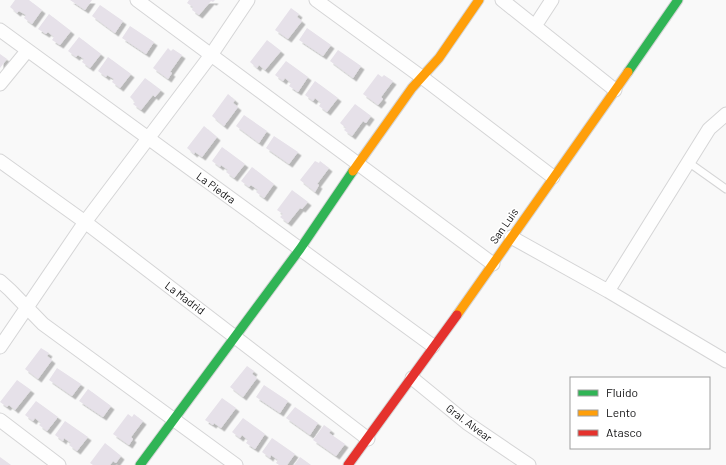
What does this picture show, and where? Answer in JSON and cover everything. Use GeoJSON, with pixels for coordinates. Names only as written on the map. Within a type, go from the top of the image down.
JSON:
{"type":"FeatureCollection","features":[{"type":"Feature","properties":{"kind":"street"},"geometry":{"type":"LineString","coordinates":[[137,0],[493,264]]}},
{"type":"Feature","properties":{"kind":"street"},"geometry":{"type":"LineString","coordinates":[[0,347],[85,222],[211,55],[248,0]]}},
{"type":"Feature","properties":{"kind":"street"},"geometry":{"type":"LineString","coordinates":[[316,0],[423,78],[554,177]]}},
{"type":"Feature","properties":{"kind":"street"},"geometry":{"type":"LineString","coordinates":[[140,465],[300,249],[358,163],[412,88],[423,78],[479,0]]}},
{"type":"Feature","properties":{"kind":"street"},"geometry":{"type":"LineString","coordinates":[[502,0],[615,90]]}},
{"type":"Feature","properties":{"kind":"street"},"geometry":{"type":"LineString","coordinates":[[535,26],[552,0]]}},
{"type":"Feature","properties":{"kind":"street","name":"San Luis"},"geometry":{"type":"LineString","coordinates":[[348,465],[493,264],[678,0]]}},
{"type":"Feature","properties":{"kind":"street","name":"La Piedra"},"geometry":{"type":"LineString","coordinates":[[0,30],[433,346]]}},
{"type":"Feature","properties":{"kind":"street"},"geometry":{"type":"LineString","coordinates":[[0,84],[27,51]]}},
{"type":"Feature","properties":{"kind":"street"},"geometry":{"type":"LineString","coordinates":[[608,291],[708,130],[726,114]]}},
{"type":"Feature","properties":{"kind":"street","name":"La Madrid"},"geometry":{"type":"LineString","coordinates":[[0,161],[85,222],[368,438]]}},
{"type":"Feature","properties":{"kind":"street"},"geometry":{"type":"LineString","coordinates":[[511,238],[608,291],[726,361]]}},
{"type":"Feature","properties":{"kind":"street"},"geometry":{"type":"LineString","coordinates":[[0,282],[10,290],[43,324],[236,465]]}},
{"type":"Feature","properties":{"kind":"street","name":"Gral. Alvear"},"geometry":{"type":"LineString","coordinates":[[412,378],[467,423],[529,465]]}},
{"type":"Feature","properties":{"kind":"street"},"geometry":{"type":"LineString","coordinates":[[0,420],[58,465]]}},
{"type":"Feature","properties":{"kind":"lane"},"geometry":{"type":"LineString","coordinates":[[688,162],[726,189]]}},
{"type":"Feature","properties":{"kind":"building"},"geometry":{"type":"Polygon","coordinates":[[[15,0],[29,0],[42,10],[32,24],[24,18],[26,15],[19,11],[17,13],[10,7],[15,0]]]}},
{"type":"Feature","properties":{"kind":"building"},"geometry":{"type":"Polygon","coordinates":[[[70,0],[92,0],[85,10],[70,0]]]}},
{"type":"Feature","properties":{"kind":"building"},"geometry":{"type":"Polygon","coordinates":[[[189,0],[215,0],[213,2],[211,1],[199,15],[192,10],[193,7],[187,3],[189,0]]]}},
{"type":"Feature","properties":{"kind":"building"},"geometry":{"type":"Polygon","coordinates":[[[100,5],[123,21],[115,33],[92,16],[100,5]]]}},
{"type":"Feature","properties":{"kind":"building"},"geometry":{"type":"Polygon","coordinates":[[[291,8],[299,14],[297,17],[302,21],[288,39],[275,30],[291,8]]]}},
{"type":"Feature","properties":{"kind":"building"},"geometry":{"type":"Polygon","coordinates":[[[49,14],[71,31],[60,45],[52,40],[54,37],[48,32],[46,34],[38,29],[49,14]]]}},
{"type":"Feature","properties":{"kind":"building"},"geometry":{"type":"Polygon","coordinates":[[[130,26],[154,42],[146,54],[122,38],[130,26]]]}},
{"type":"Feature","properties":{"kind":"building"},"geometry":{"type":"Polygon","coordinates":[[[307,28],[331,45],[323,56],[299,40],[307,28]]]}},
{"type":"Feature","properties":{"kind":"building"},"geometry":{"type":"Polygon","coordinates":[[[79,37],[101,54],[90,68],[82,62],[84,59],[78,55],[76,57],[68,51],[79,37]]]}},
{"type":"Feature","properties":{"kind":"building"},"geometry":{"type":"Polygon","coordinates":[[[267,40],[281,51],[265,70],[259,65],[257,68],[250,62],[267,40]]]}},
{"type":"Feature","properties":{"kind":"building"},"geometry":{"type":"Polygon","coordinates":[[[168,48],[171,51],[173,49],[182,55],[170,72],[172,73],[168,79],[153,68],[168,48]]]}},
{"type":"Feature","properties":{"kind":"building"},"geometry":{"type":"Polygon","coordinates":[[[338,50],[361,66],[353,78],[330,61],[338,50]]]}},
{"type":"Feature","properties":{"kind":"building"},"geometry":{"type":"Polygon","coordinates":[[[0,54],[7,59],[0,68],[0,54]]]}},
{"type":"Feature","properties":{"kind":"building"},"geometry":{"type":"Polygon","coordinates":[[[108,57],[131,74],[120,88],[112,82],[114,79],[107,75],[106,77],[98,71],[108,57]]]}},
{"type":"Feature","properties":{"kind":"building"},"geometry":{"type":"Polygon","coordinates":[[[286,61],[308,77],[298,92],[289,86],[291,83],[285,78],[283,81],[275,75],[286,61]]]}},
{"type":"Feature","properties":{"kind":"building"},"geometry":{"type":"Polygon","coordinates":[[[378,74],[382,77],[384,75],[393,81],[381,97],[383,99],[378,105],[363,94],[378,74]]]}},
{"type":"Feature","properties":{"kind":"building"},"geometry":{"type":"Polygon","coordinates":[[[145,78],[161,90],[155,97],[153,95],[141,110],[133,104],[135,102],[130,97],[145,78]]]}},
{"type":"Feature","properties":{"kind":"building"},"geometry":{"type":"Polygon","coordinates":[[[315,81],[338,98],[327,112],[319,106],[321,103],[315,98],[313,101],[305,95],[315,81]]]}},
{"type":"Feature","properties":{"kind":"building"},"geometry":{"type":"Polygon","coordinates":[[[228,94],[235,100],[233,103],[238,107],[224,126],[212,116],[228,94]]]}},
{"type":"Feature","properties":{"kind":"building"},"geometry":{"type":"Polygon","coordinates":[[[355,104],[371,116],[366,123],[363,121],[352,136],[344,130],[346,128],[340,123],[355,104]]]}},
{"type":"Feature","properties":{"kind":"building"},"geometry":{"type":"Polygon","coordinates":[[[244,115],[267,131],[259,143],[236,126],[244,115]]]}},
{"type":"Feature","properties":{"kind":"building"},"geometry":{"type":"Polygon","coordinates":[[[204,126],[217,137],[202,157],[195,152],[194,154],[187,148],[204,126]]]}},
{"type":"Feature","properties":{"kind":"building"},"geometry":{"type":"Polygon","coordinates":[[[274,136],[298,152],[289,164],[266,148],[274,136]]]}},
{"type":"Feature","properties":{"kind":"building"},"geometry":{"type":"Polygon","coordinates":[[[222,147],[245,164],[234,178],[226,172],[228,170],[221,165],[220,167],[212,161],[222,147]]]}},
{"type":"Feature","properties":{"kind":"building"},"geometry":{"type":"Polygon","coordinates":[[[315,161],[319,163],[320,161],[329,168],[317,184],[319,185],[315,192],[300,180],[315,161]]]}},
{"type":"Feature","properties":{"kind":"building"},"geometry":{"type":"Polygon","coordinates":[[[252,167],[274,184],[264,198],[256,192],[258,190],[251,185],[249,187],[241,181],[252,167]]]}},
{"type":"Feature","properties":{"kind":"building"},"geometry":{"type":"Polygon","coordinates":[[[292,190],[308,202],[302,209],[300,208],[288,223],[280,217],[283,214],[277,210],[292,190]]]}},
{"type":"Feature","properties":{"kind":"building"},"geometry":{"type":"Polygon","coordinates":[[[41,348],[49,353],[47,356],[52,360],[38,379],[25,369],[41,348]]]}},
{"type":"Feature","properties":{"kind":"building"},"geometry":{"type":"Polygon","coordinates":[[[247,366],[254,371],[252,374],[257,378],[243,397],[230,387],[247,366]]]}},
{"type":"Feature","properties":{"kind":"building"},"geometry":{"type":"Polygon","coordinates":[[[57,368],[81,384],[72,396],[49,380],[57,368]]]}},
{"type":"Feature","properties":{"kind":"building"},"geometry":{"type":"Polygon","coordinates":[[[17,380],[31,390],[15,410],[9,405],[7,407],[0,402],[17,380]]]}},
{"type":"Feature","properties":{"kind":"building"},"geometry":{"type":"Polygon","coordinates":[[[264,385],[288,401],[280,413],[256,397],[264,385]]]}},
{"type":"Feature","properties":{"kind":"building"},"geometry":{"type":"Polygon","coordinates":[[[88,389],[111,406],[103,417],[79,401],[88,389]]]}},
{"type":"Feature","properties":{"kind":"building"},"geometry":{"type":"Polygon","coordinates":[[[222,398],[236,408],[221,428],[214,423],[213,425],[205,420],[222,398]]]}},
{"type":"Feature","properties":{"kind":"building"},"geometry":{"type":"Polygon","coordinates":[[[36,401],[58,417],[47,431],[39,425],[41,423],[35,418],[33,421],[25,415],[36,401]]]}},
{"type":"Feature","properties":{"kind":"building"},"geometry":{"type":"Polygon","coordinates":[[[295,407],[318,423],[310,435],[286,418],[295,407]]]}},
{"type":"Feature","properties":{"kind":"building"},"geometry":{"type":"Polygon","coordinates":[[[128,414],[132,417],[134,414],[143,421],[131,437],[133,439],[129,445],[113,434],[128,414]]]}},
{"type":"Feature","properties":{"kind":"building"},"geometry":{"type":"Polygon","coordinates":[[[243,418],[265,434],[255,449],[246,443],[248,440],[242,435],[240,438],[232,432],[243,418]]]}},
{"type":"Feature","properties":{"kind":"building"},"geometry":{"type":"Polygon","coordinates":[[[65,421],[88,437],[77,451],[69,445],[71,443],[64,438],[63,441],[55,435],[65,421]]]}},
{"type":"Feature","properties":{"kind":"building"},"geometry":{"type":"Polygon","coordinates":[[[324,425],[331,430],[329,433],[345,444],[336,456],[313,440],[324,425]]]}},
{"type":"Feature","properties":{"kind":"building"},"geometry":{"type":"Polygon","coordinates":[[[272,438],[295,454],[287,465],[279,465],[276,463],[278,460],[271,455],[270,458],[262,452],[272,438]]]}},
{"type":"Feature","properties":{"kind":"building"},"geometry":{"type":"Polygon","coordinates":[[[105,443],[121,456],[116,463],[113,461],[110,465],[93,465],[90,463],[105,443]]]}},
{"type":"Feature","properties":{"kind":"building"},"geometry":{"type":"Polygon","coordinates":[[[0,457],[11,465],[0,465],[0,457]]]}},
{"type":"Feature","properties":{"kind":"building"},"geometry":{"type":"Polygon","coordinates":[[[300,457],[311,465],[294,465],[300,457]]]}},
{"type":"Feature","properties":{"kind":"traffic: fast"},"geometry":{"type":"LineString","coordinates":[[628,72],[678,0]]}},
{"type":"Feature","properties":{"kind":"traffic: fast"},"geometry":{"type":"LineString","coordinates":[[140,465],[300,249],[353,171]]}},
{"type":"Feature","properties":{"kind":"traffic: slow"},"geometry":{"type":"LineString","coordinates":[[353,171],[412,88],[439,58],[479,0]]}},
{"type":"Feature","properties":{"kind":"traffic: slow"},"geometry":{"type":"LineString","coordinates":[[457,315],[628,72]]}},
{"type":"Feature","properties":{"kind":"traffic: jam"},"geometry":{"type":"LineString","coordinates":[[348,465],[457,315]]}}]}
